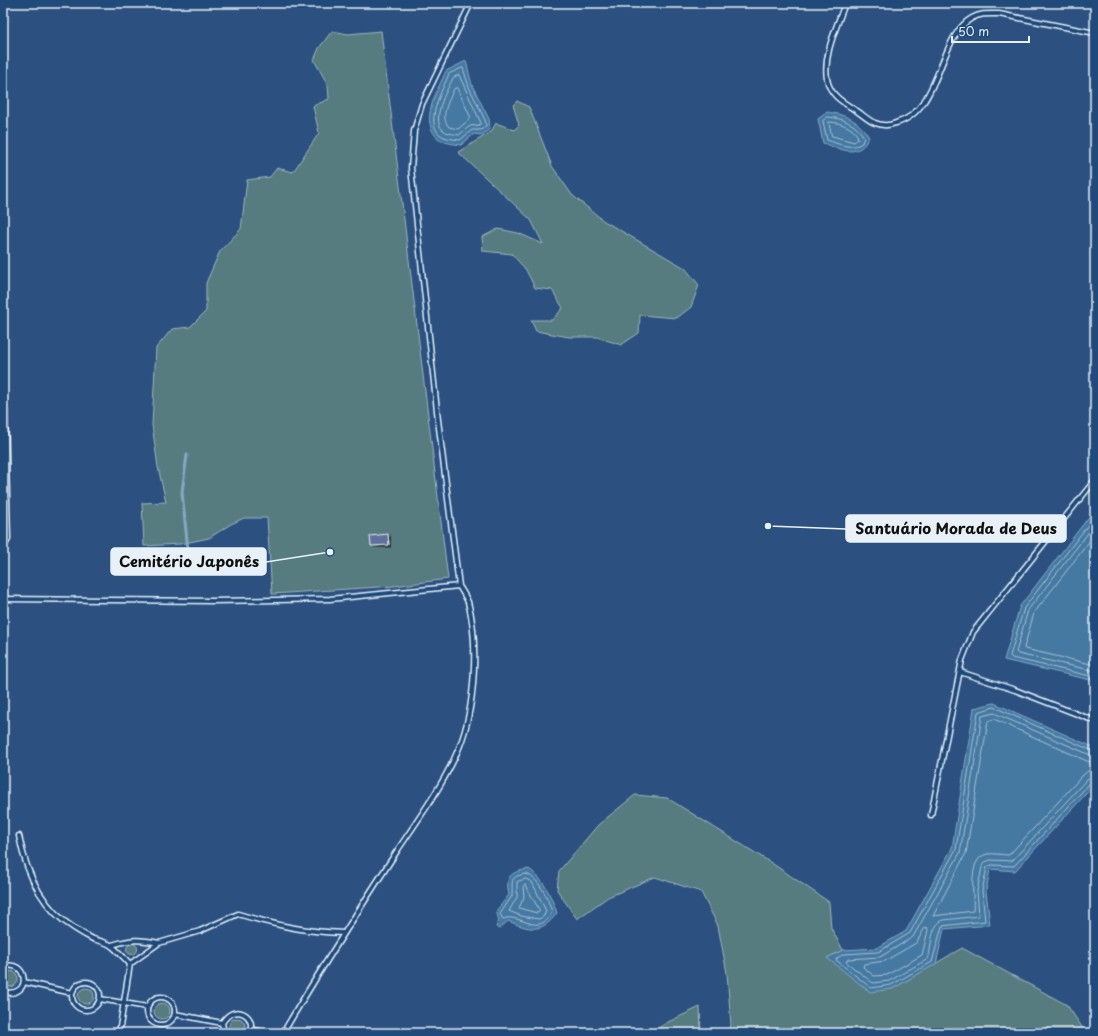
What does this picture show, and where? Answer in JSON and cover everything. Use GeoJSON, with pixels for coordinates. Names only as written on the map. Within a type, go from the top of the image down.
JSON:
{"type":"FeatureCollection","features":[{"type":"Feature","properties":{"kind":"street"},"geometry":{"type":"LineString","coordinates":[[3,411],[6,539],[3,544]]}},
{"type":"Feature","properties":{"kind":"lane"},"geometry":{"type":"LineString","coordinates":[[283,1033],[310,986],[438,788],[459,748],[469,718],[474,679],[473,634],[467,601],[459,586],[438,420],[412,168],[414,131],[422,104],[471,3]]}},
{"type":"Feature","properties":{"kind":"lane"},"geometry":{"type":"LineString","coordinates":[[845,3],[825,66],[828,84],[836,97],[874,123],[887,126],[902,122],[915,113],[928,95],[961,28],[972,18],[984,14],[999,14],[1095,33]]}},
{"type":"Feature","properties":{"kind":"lane"},"geometry":{"type":"LineString","coordinates":[[931,815],[960,672],[972,632],[1095,480]]}},
{"type":"Feature","properties":{"kind":"lane"},"geometry":{"type":"LineString","coordinates":[[3,599],[212,601],[330,599],[459,586]]}},
{"type":"Feature","properties":{"kind":"lane"},"geometry":{"type":"LineString","coordinates":[[960,672],[1015,690],[1095,722]]}},
{"type":"Feature","properties":{"kind":"lane"},"geometry":{"type":"LineString","coordinates":[[19,836],[23,857],[30,878],[51,908],[72,927],[91,938],[112,946],[130,964]]}},
{"type":"Feature","properties":{"kind":"lane"},"geometry":{"type":"LineString","coordinates":[[119,1033],[130,964],[159,944],[200,931],[238,914],[278,926],[312,932],[344,933]]}},
{"type":"Feature","properties":{"kind":"lane"},"geometry":{"type":"LineString","coordinates":[[112,946],[127,940],[140,939],[159,944]]}},
{"type":"Feature","properties":{"kind":"lane"},"geometry":{"type":"LineString","coordinates":[[3,967],[8,965],[17,967],[23,973],[24,982],[20,990],[11,994],[3,992]]}},
{"type":"Feature","properties":{"kind":"lane"},"geometry":{"type":"LineString","coordinates":[[24,982],[72,993]]}},
{"type":"Feature","properties":{"kind":"lane"},"geometry":{"type":"LineString","coordinates":[[84,982],[93,984],[99,990],[100,999],[96,1007],[87,1011],[79,1009],[73,1002],[72,993],[76,985],[84,982]]}},
{"type":"Feature","properties":{"kind":"lane"},"geometry":{"type":"LineString","coordinates":[[160,996],[168,998],[174,1005],[175,1014],[171,1021],[163,1025],[154,1023],[148,1016],[147,1007],[151,1000],[160,996]]}},
{"type":"Feature","properties":{"kind":"lane"},"geometry":{"type":"LineString","coordinates":[[100,999],[147,1007]]}},
{"type":"Feature","properties":{"kind":"lane"},"geometry":{"type":"LineString","coordinates":[[224,1033],[222,1023],[227,1015],[235,1012],[244,1014],[250,1020],[250,1031],[267,1033]]}},
{"type":"Feature","properties":{"kind":"lane"},"geometry":{"type":"LineString","coordinates":[[175,1014],[222,1023]]}},
{"type":"Feature","properties":{"kind":"path"},"geometry":{"type":"LineString","coordinates":[[3,221],[7,205],[4,3]]}},
{"type":"Feature","properties":{"kind":"green space"},"geometry":{"type":"Polygon","coordinates":[[[332,31],[348,34],[381,31],[448,579],[394,586],[272,594],[267,518],[244,518],[231,524],[209,538],[180,544],[144,546],[142,503],[166,502],[158,467],[152,425],[156,348],[172,329],[190,327],[206,311],[206,283],[220,251],[241,229],[247,180],[270,177],[277,168],[293,172],[319,133],[313,106],[329,99],[328,85],[314,60],[319,48],[332,31]]]}},
{"type":"Feature","properties":{"kind":"green space"},"geometry":{"type":"Polygon","coordinates":[[[517,101],[529,107],[552,166],[572,195],[604,221],[685,268],[699,285],[691,307],[677,318],[640,315],[639,333],[621,345],[597,337],[569,337],[536,331],[531,320],[552,320],[563,308],[552,290],[535,288],[526,270],[512,254],[483,251],[482,237],[498,229],[518,233],[543,244],[531,220],[458,152],[491,132],[496,123],[514,130],[519,125],[513,105],[517,101]]]}},
{"type":"Feature","properties":{"kind":"green space"},"geometry":{"type":"Polygon","coordinates":[[[635,795],[667,798],[773,864],[829,902],[831,928],[843,950],[827,958],[892,989],[962,948],[1067,1005],[1086,1033],[728,1033],[731,1025],[727,973],[718,926],[701,892],[655,877],[608,897],[577,919],[557,890],[559,871],[598,825],[635,795]]]}},
{"type":"Feature","properties":{"kind":"green space"},"geometry":{"type":"Polygon","coordinates":[[[130,944],[134,944],[136,945],[136,953],[130,954],[127,951],[127,947],[130,944]]]}},
{"type":"Feature","properties":{"kind":"green space"},"geometry":{"type":"Polygon","coordinates":[[[10,971],[17,976],[18,979],[13,986],[10,987],[3,982],[2,979],[7,972],[10,971]]]}},
{"type":"Feature","properties":{"kind":"green space"},"geometry":{"type":"Polygon","coordinates":[[[86,988],[93,993],[94,996],[89,1003],[86,1004],[79,999],[78,996],[83,989],[86,988]]]}},
{"type":"Feature","properties":{"kind":"green space"},"geometry":{"type":"Polygon","coordinates":[[[162,1003],[169,1008],[170,1011],[165,1018],[162,1019],[155,1014],[154,1011],[159,1004],[162,1003]]]}},
{"type":"Feature","properties":{"kind":"green space"},"geometry":{"type":"Polygon","coordinates":[[[700,1007],[701,1033],[651,1033],[666,1023],[700,1007]]]}},
{"type":"Feature","properties":{"kind":"green space"},"geometry":{"type":"Polygon","coordinates":[[[237,1018],[244,1023],[245,1026],[240,1033],[237,1034],[230,1029],[229,1026],[234,1019],[237,1018]]]}},
{"type":"Feature","properties":{"kind":"water"},"geometry":{"type":"Polygon","coordinates":[[[466,61],[472,85],[489,119],[490,129],[482,135],[474,134],[461,145],[447,143],[440,140],[433,133],[430,124],[431,106],[446,71],[466,61]]]}},
{"type":"Feature","properties":{"kind":"water"},"geometry":{"type":"Polygon","coordinates":[[[827,112],[851,119],[861,126],[869,137],[865,144],[860,148],[849,151],[823,143],[818,119],[827,112]]]}},
{"type":"Feature","properties":{"kind":"water"},"geometry":{"type":"Polygon","coordinates":[[[1095,509],[1095,681],[1004,660],[1020,606],[1095,509]]]}},
{"type":"Feature","properties":{"kind":"water"},"geometry":{"type":"Polygon","coordinates":[[[994,703],[1095,748],[1095,784],[1015,871],[990,869],[986,891],[990,925],[944,929],[936,964],[892,989],[870,992],[827,958],[843,950],[877,948],[906,931],[952,848],[974,708],[994,703]]]}},
{"type":"Feature","properties":{"kind":"water"},"geometry":{"type":"Polygon","coordinates":[[[529,869],[543,883],[557,913],[551,920],[541,927],[529,928],[508,921],[499,929],[496,927],[499,920],[496,911],[509,895],[508,883],[510,876],[517,872],[529,869]]]}},
{"type":"Feature","properties":{"kind":"building"},"geometry":{"type":"Polygon","coordinates":[[[388,534],[389,545],[371,546],[370,536],[388,534]]]}},
{"type":"Feature","properties":{"kind":"waterway"},"geometry":{"type":"LineString","coordinates":[[187,455],[182,492],[188,551]]}},
{"type":"Feature","properties":{"kind":"place","name":"Santuário Morada de Deus"},"geometry":{"type":"Point","coordinates":[768,526]}},
{"type":"Feature","properties":{"kind":"place","name":"Cemitério Japonês"},"geometry":{"type":"Point","coordinates":[330,552]}}]}
